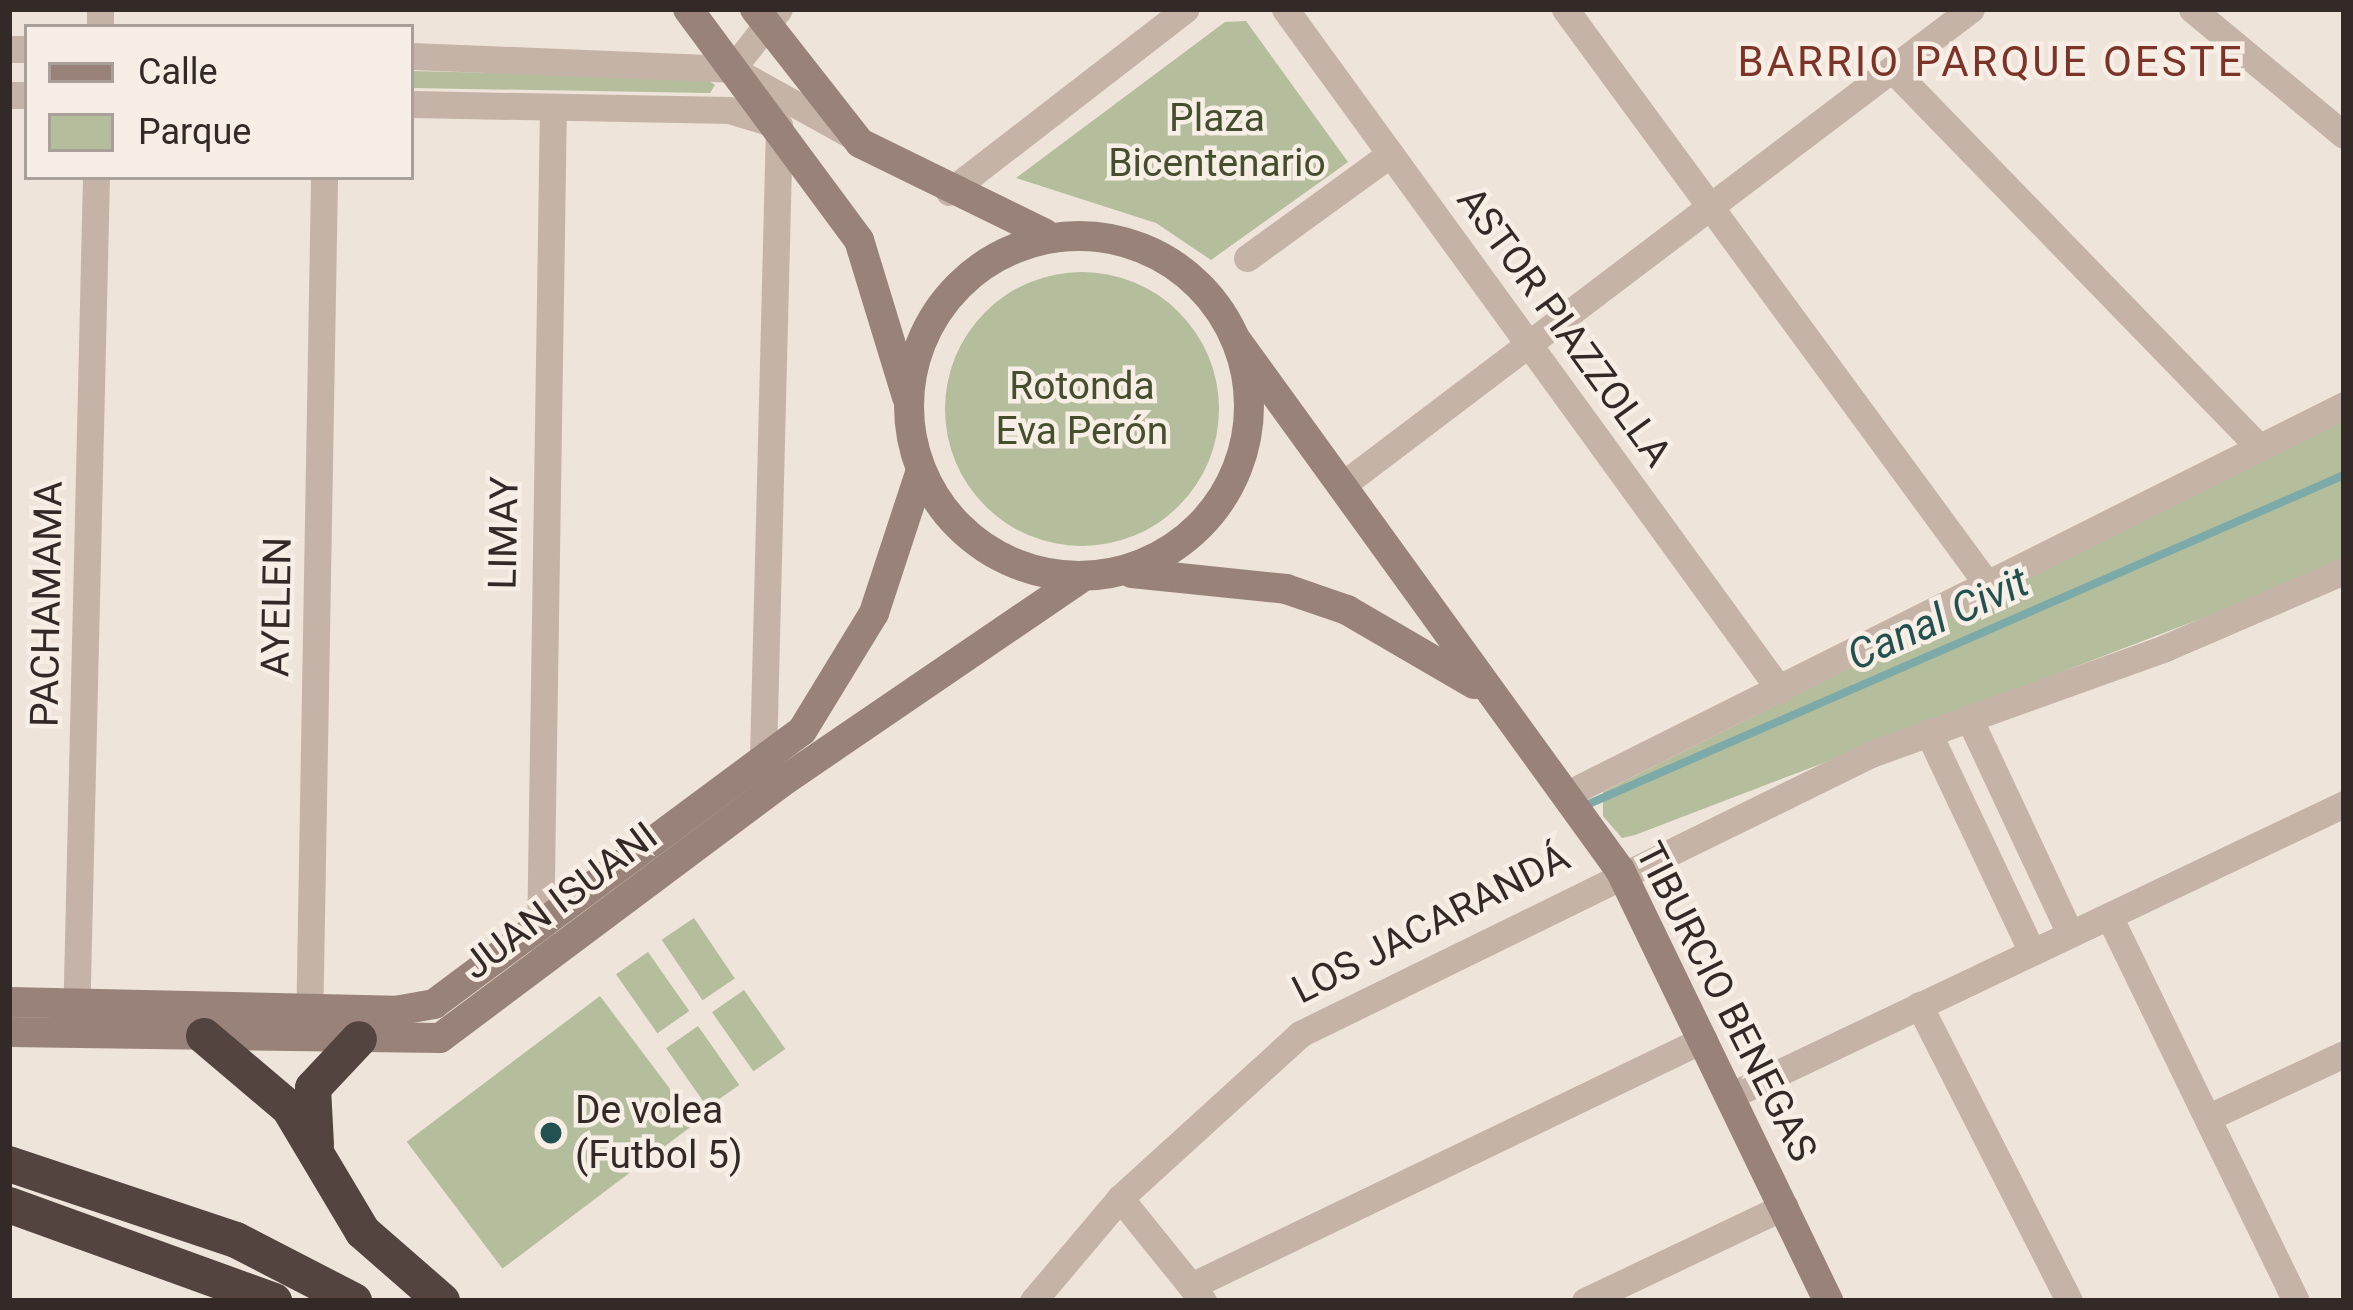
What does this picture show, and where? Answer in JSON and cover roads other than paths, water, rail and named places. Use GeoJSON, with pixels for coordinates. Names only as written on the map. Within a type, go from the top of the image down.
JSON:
{"type":"FeatureCollection","features":[{"type":"Feature","properties":{"kind":"highway"},"geometry":{"type":"LineString","coordinates":[[204,1036],[289,1108],[363,1232],[442,1301]]}},
{"type":"Feature","properties":{"kind":"highway"},"geometry":{"type":"LineString","coordinates":[[320,1160],[313,1088],[359,1039]]}},
{"type":"Feature","properties":{"kind":"highway"},"geometry":{"type":"LineString","coordinates":[[9,1164],[236,1240],[355,1301]]}},
{"type":"Feature","properties":{"kind":"highway"},"geometry":{"type":"LineString","coordinates":[[9,1205],[162,1253],[274,1301]]}},
{"type":"Feature","properties":{"kind":"street"},"geometry":{"type":"LineString","coordinates":[[414,56],[732,69],[949,192],[1045,232],[1157,258],[1203,294],[1237,341],[1250,398],[1232,483],[1198,529],[1122,573],[1080,579],[1029,568],[988,547],[920,473],[908,403],[869,261],[779,125],[732,69],[688,9]]}},
{"type":"Feature","properties":{"kind":"street"},"geometry":{"type":"LineString","coordinates":[[949,192],[1186,9]]}},
{"type":"Feature","properties":{"kind":"street","name":"ASTOR PIAZZOLLA"},"geometry":{"type":"LineString","coordinates":[[1285,9],[1780,690]]}},
{"type":"Feature","properties":{"kind":"street"},"geometry":{"type":"LineString","coordinates":[[1565,9],[1987,584]]}},
{"type":"Feature","properties":{"kind":"street"},"geometry":{"type":"LineString","coordinates":[[1341,486],[1971,9]]}},
{"type":"Feature","properties":{"kind":"street"},"geometry":{"type":"LineString","coordinates":[[2192,9],[2344,136]]}},
{"type":"Feature","properties":{"kind":"street"},"geometry":{"type":"LineString","coordinates":[[732,69],[766,13],[856,138]]}},
{"type":"Feature","properties":{"kind":"street"},"geometry":{"type":"LineString","coordinates":[[1892,69],[2259,447]]}},
{"type":"Feature","properties":{"kind":"street"},"geometry":{"type":"LineString","coordinates":[[414,104],[729,110],[779,125]]}},
{"type":"Feature","properties":{"kind":"street","name":"LIMAY"},"geometry":{"type":"LineString","coordinates":[[548,959],[535,929],[553,106]]}},
{"type":"Feature","properties":{"kind":"street"},"geometry":{"type":"LineString","coordinates":[[771,772],[779,125]]}},
{"type":"Feature","properties":{"kind":"street"},"geometry":{"type":"LineString","coordinates":[[1246,258],[1390,154]]}},
{"type":"Feature","properties":{"kind":"street","name":"PACHAMAMA"},"geometry":{"type":"LineString","coordinates":[[77,1019],[96,180]]}},
{"type":"Feature","properties":{"kind":"street","name":"AYELEN"},"geometry":{"type":"LineString","coordinates":[[309,1024],[324,180]]}},
{"type":"Feature","properties":{"kind":"street"},"geometry":{"type":"LineString","coordinates":[[908,403],[949,297],[1006,245],[1045,232]]}},
{"type":"Feature","properties":{"kind":"street","name":"TIBURCIO BENEGAS"},"geometry":{"type":"LineString","coordinates":[[1237,341],[1620,870],[1828,1301]]}},
{"type":"Feature","properties":{"kind":"street","name":"LOS JACARANDÁ"},"geometry":{"type":"LineString","coordinates":[[1565,795],[2344,405]]}},
{"type":"Feature","properties":{"kind":"street","name":"JUAN ISUANI"},"geometry":{"type":"LineString","coordinates":[[9,1032],[159,1006],[309,1024],[359,1039],[440,1038],[548,959],[771,772],[852,659],[920,473]]}},
{"type":"Feature","properties":{"kind":"street","name":"LOS JACARANDÁ"},"geometry":{"type":"LineString","coordinates":[[1033,1301],[1120,1198],[1300,1034],[1620,870],[1928,732],[2344,571]]}},
{"type":"Feature","properties":{"kind":"street","name":"TIBURCIO BENEGAS"},"geometry":{"type":"LineString","coordinates":[[1122,573],[1286,590],[1346,610],[1489,693]]}},
{"type":"Feature","properties":{"kind":"street","name":"JUAN ISUANI"},"geometry":{"type":"LineString","coordinates":[[9,1002],[77,1019],[204,1036],[434,1004],[535,929],[771,772],[1080,579]]}},
{"type":"Feature","properties":{"kind":"street"},"geometry":{"type":"LineString","coordinates":[[1969,718],[2070,934]]}},
{"type":"Feature","properties":{"kind":"street"},"geometry":{"type":"LineString","coordinates":[[1928,732],[2032,952]]}},
{"type":"Feature","properties":{"kind":"street"},"geometry":{"type":"LineString","coordinates":[[1732,1094],[2344,804]]}},
{"type":"Feature","properties":{"kind":"street"},"geometry":{"type":"LineString","coordinates":[[2108,916],[2296,1301]]}},
{"type":"Feature","properties":{"kind":"street"},"geometry":{"type":"LineString","coordinates":[[1919,1005],[2069,1301]]}},
{"type":"Feature","properties":{"kind":"street"},"geometry":{"type":"LineString","coordinates":[[159,1006],[204,1036]]}},
{"type":"Feature","properties":{"kind":"street"},"geometry":{"type":"LineString","coordinates":[[1120,1198],[1197,1293],[1704,1039]]}},
{"type":"Feature","properties":{"kind":"street"},"geometry":{"type":"LineString","coordinates":[[2209,1118],[2344,1054]]}},
{"type":"Feature","properties":{"kind":"street"},"geometry":{"type":"LineString","coordinates":[[1586,1301],[1785,1206]]}},
{"type":"Feature","properties":{"kind":"waterway","name":"Canal Civit"},"geometry":{"type":"LineString","coordinates":[[1584,806],[2344,475]]}},
{"type":"Feature","properties":{"kind":"place","name":"De volea (Futbol 5)"},"geometry":{"type":"Point","coordinates":[551,1133]}},
{"type":"Feature","properties":{"kind":"district","name":"BARRIO PARQUE OESTE"},"geometry":{"type":"Point","coordinates":[1991,62]}},
{"type":"Feature","properties":{"kind":"park label","name":"Plaza Bicentenario"},"geometry":{"type":"Point","coordinates":[1217,142]}},
{"type":"Feature","properties":{"kind":"park label","name":"Rotonda Eva Perón"},"geometry":{"type":"Point","coordinates":[1082,410]}}]}
